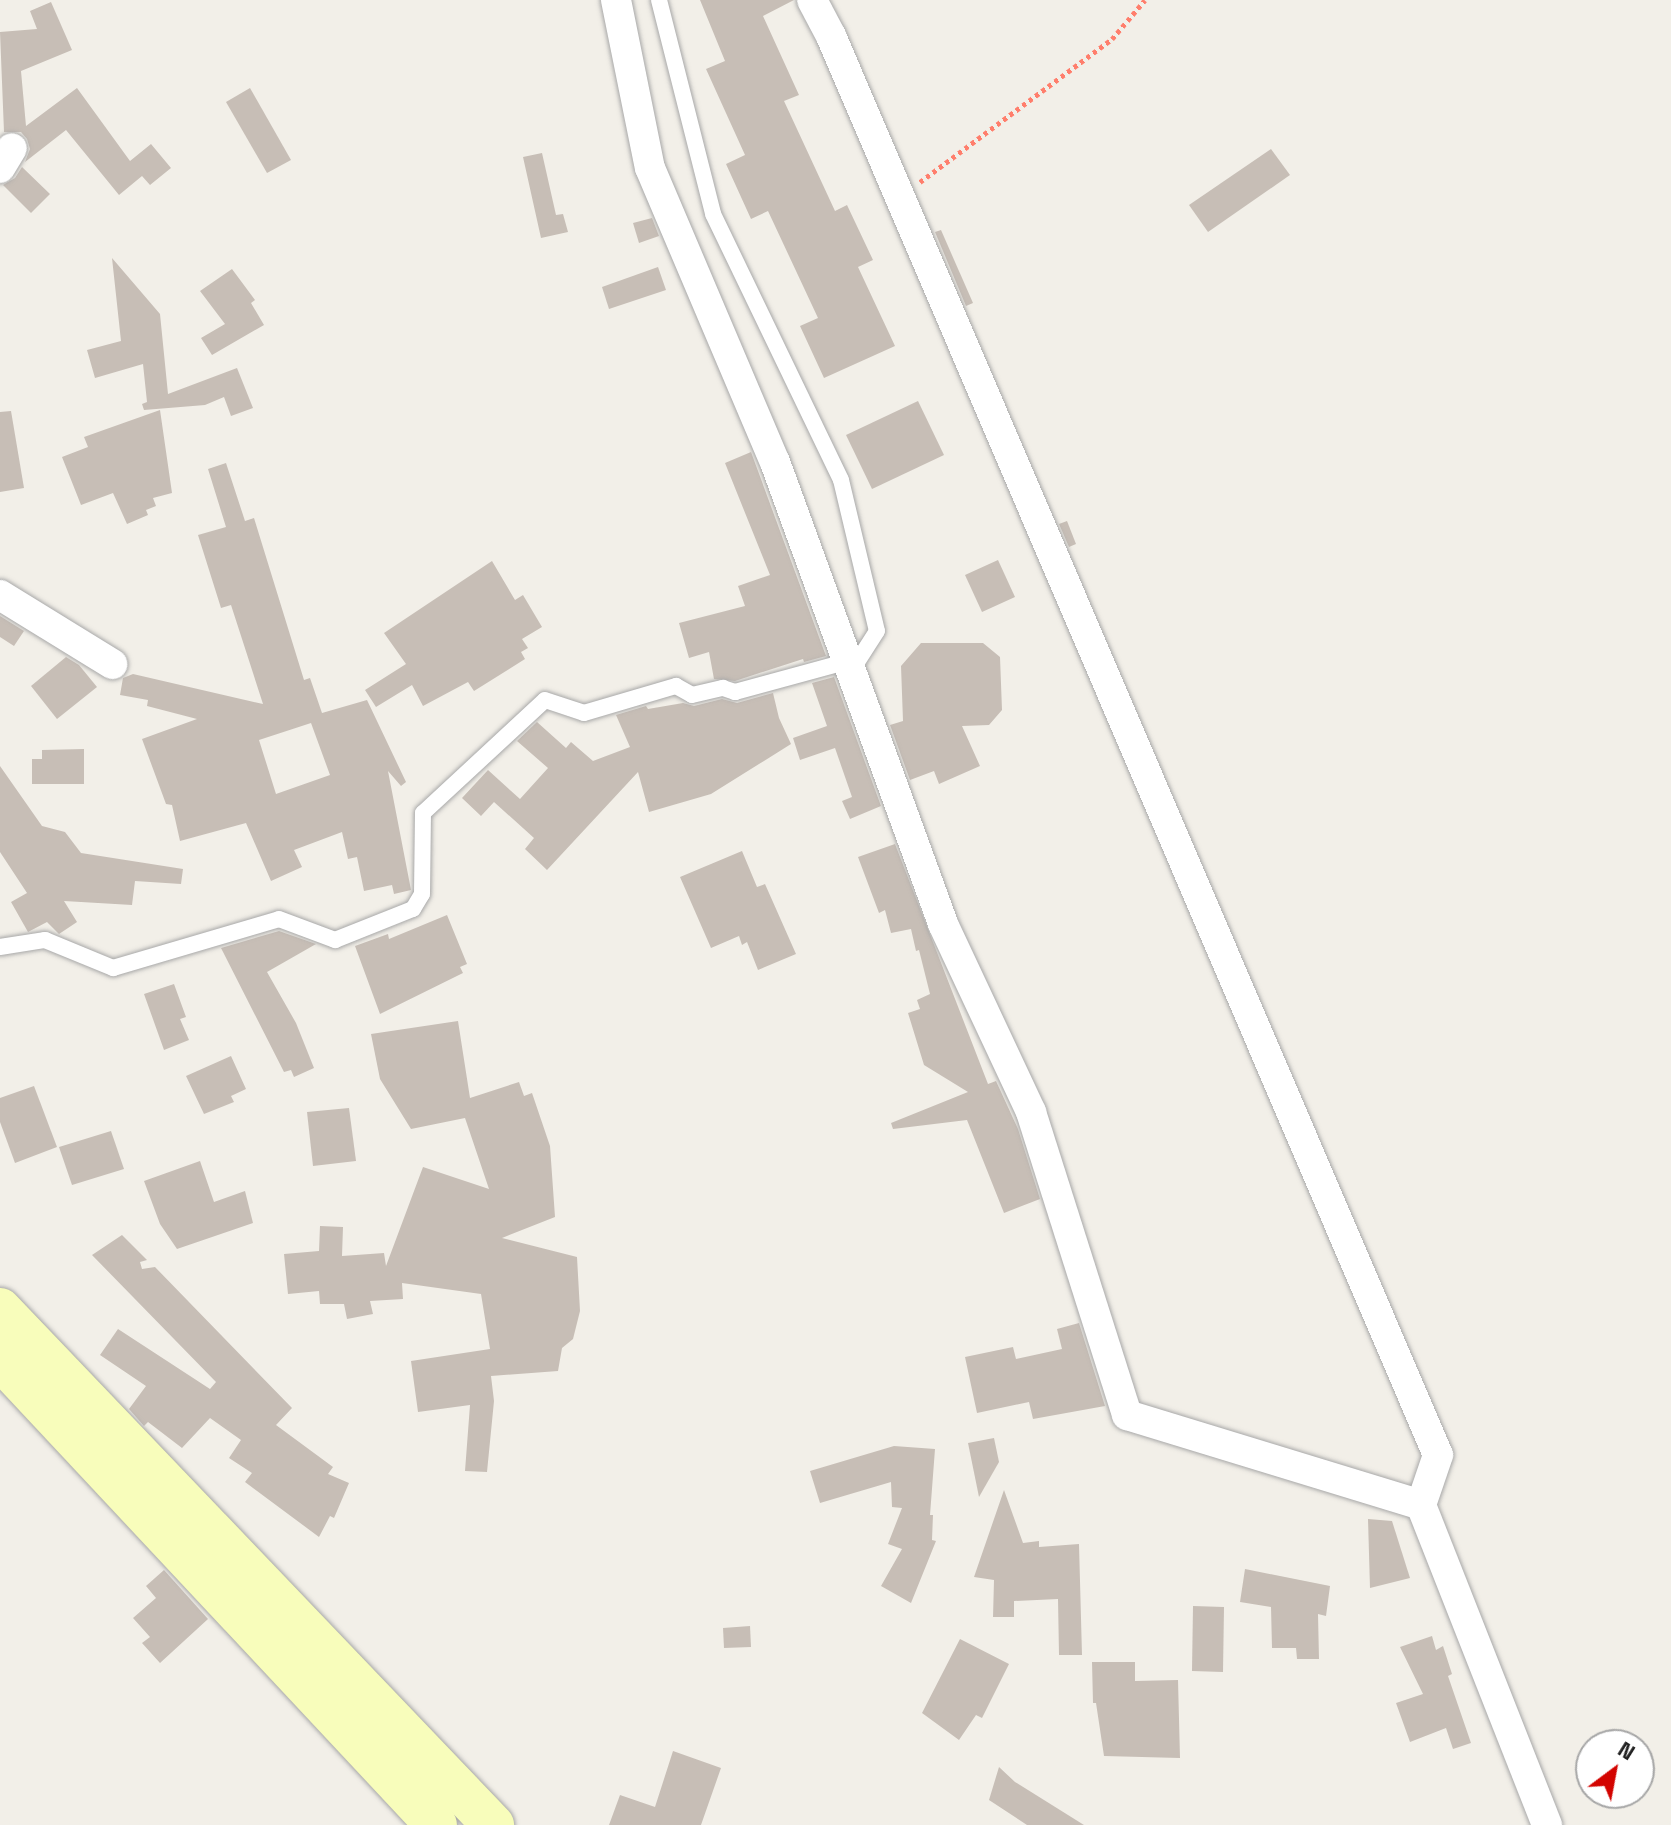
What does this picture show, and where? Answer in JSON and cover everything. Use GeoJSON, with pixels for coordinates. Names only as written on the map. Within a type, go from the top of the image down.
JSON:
{"type":"FeatureCollection","features":[{"type":"Feature","properties":{"kind":"main road"},"geometry":{"type":"LineString","coordinates":[[0,1309],[493,1825]]}},
{"type":"Feature","properties":{"kind":"main road"},"geometry":{"type":"LineString","coordinates":[[0,1359],[436,1825]]}},
{"type":"Feature","properties":{"kind":"street"},"geometry":{"type":"LineString","coordinates":[[616,0],[650,168],[775,462],[943,924],[1031,1112],[1127,1415],[1421,1505]]}},
{"type":"Feature","properties":{"kind":"street"},"geometry":{"type":"LineString","coordinates":[[812,0],[900,197],[1438,1455],[1421,1505],[1547,1825]]}},
{"type":"Feature","properties":{"kind":"street"},"geometry":{"type":"LineString","coordinates":[[0,595],[112,664]]}},
{"type":"Feature","properties":{"kind":"lane"},"geometry":{"type":"LineString","coordinates":[[0,947],[45,940],[113,968],[279,919],[335,940],[413,909],[422,894],[423,813],[545,700],[584,713],[676,686],[692,695],[723,688],[735,692],[850,665],[877,631],[841,480],[713,214],[659,0]]}},
{"type":"Feature","properties":{"kind":"path"},"geometry":{"type":"LineString","coordinates":[[900,197],[1112,39],[1145,0]]}},
{"type":"Feature","properties":{"kind":"building"},"geometry":{"type":"Polygon","coordinates":[[[700,0],[794,0],[763,16],[799,95],[784,101],[835,211],[847,205],[873,260],[858,267],[895,346],[824,378],[800,326],[818,318],[768,211],[751,219],[726,164],[745,155],[706,69],[725,61],[700,0]]]}},
{"type":"Feature","properties":{"kind":"building"},"geometry":{"type":"Polygon","coordinates":[[[51,2],[72,50],[21,71],[26,126],[77,88],[130,161],[151,144],[171,168],[150,185],[142,176],[119,195],[66,130],[25,162],[30,149],[27,139],[21,132],[4,132],[0,32],[37,29],[30,11],[51,2]]]}},
{"type":"Feature","properties":{"kind":"building"},"geometry":{"type":"Polygon","coordinates":[[[250,88],[291,160],[267,173],[226,102],[250,88]]]}},
{"type":"Feature","properties":{"kind":"building"},"geometry":{"type":"Polygon","coordinates":[[[1271,149],[1290,175],[1208,232],[1189,205],[1271,149]]]}},
{"type":"Feature","properties":{"kind":"building"},"geometry":{"type":"Polygon","coordinates":[[[542,153],[556,215],[563,214],[568,232],[541,238],[523,157],[542,153]]]}},
{"type":"Feature","properties":{"kind":"building"},"geometry":{"type":"Polygon","coordinates":[[[22,167],[50,194],[31,213],[3,185],[15,178],[22,167]]]}},
{"type":"Feature","properties":{"kind":"building"},"geometry":{"type":"Polygon","coordinates":[[[652,218],[659,236],[639,243],[633,223],[652,218]]]}},
{"type":"Feature","properties":{"kind":"building"},"geometry":{"type":"Polygon","coordinates":[[[941,230],[973,303],[966,306],[935,232],[941,230]]]}},
{"type":"Feature","properties":{"kind":"building"},"geometry":{"type":"Polygon","coordinates":[[[112,258],[160,314],[168,394],[237,368],[253,408],[231,416],[224,397],[205,405],[144,410],[142,404],[147,402],[143,364],[95,378],[87,350],[121,341],[112,258]]]}},
{"type":"Feature","properties":{"kind":"building"},"geometry":{"type":"Polygon","coordinates":[[[658,267],[666,290],[609,309],[602,287],[658,267]]]}},
{"type":"Feature","properties":{"kind":"building"},"geometry":{"type":"Polygon","coordinates":[[[232,269],[255,300],[251,303],[264,325],[212,355],[201,338],[225,324],[200,291],[232,269]]]}},
{"type":"Feature","properties":{"kind":"building"},"geometry":{"type":"Polygon","coordinates":[[[918,401],[944,455],[872,489],[846,435],[918,401]]]}},
{"type":"Feature","properties":{"kind":"building"},"geometry":{"type":"Polygon","coordinates":[[[160,410],[172,493],[153,498],[156,506],[146,510],[148,515],[127,524],[113,493],[81,505],[62,457],[88,447],[84,437],[160,410]]]}},
{"type":"Feature","properties":{"kind":"building"},"geometry":{"type":"Polygon","coordinates":[[[11,411],[24,488],[0,492],[0,412],[11,411]]]}},
{"type":"Feature","properties":{"kind":"building"},"geometry":{"type":"Polygon","coordinates":[[[751,452],[826,656],[804,662],[803,659],[735,681],[714,679],[709,652],[689,658],[679,623],[745,606],[738,586],[770,575],[725,463],[751,452]]]}},
{"type":"Feature","properties":{"kind":"building"},"geometry":{"type":"Polygon","coordinates":[[[226,463],[245,521],[254,518],[304,680],[310,678],[322,713],[367,700],[406,782],[401,786],[388,771],[411,890],[394,894],[392,885],[364,891],[357,857],[348,859],[342,832],[294,850],[302,867],[271,881],[246,823],[180,841],[172,805],[166,804],[142,739],[197,719],[147,706],[148,700],[120,695],[123,678],[133,674],[263,704],[231,605],[221,608],[198,535],[226,527],[208,469],[226,463]],[[311,723],[259,740],[276,794],[330,775],[311,723]]]}},
{"type":"Feature","properties":{"kind":"building"},"geometry":{"type":"Polygon","coordinates":[[[1067,521],[1076,544],[1069,547],[1059,524],[1067,521]]]}},
{"type":"Feature","properties":{"kind":"building"},"geometry":{"type":"Polygon","coordinates":[[[998,560],[1015,597],[982,612],[965,575],[998,560]]]}},
{"type":"Feature","properties":{"kind":"building"},"geometry":{"type":"Polygon","coordinates":[[[492,561],[515,600],[523,595],[542,627],[522,639],[528,648],[521,652],[525,659],[474,691],[468,682],[423,706],[412,685],[376,707],[365,690],[406,664],[384,633],[492,561]]]}},
{"type":"Feature","properties":{"kind":"building"},"geometry":{"type":"Polygon","coordinates":[[[0,616],[24,631],[14,646],[0,637],[0,616]]]}},
{"type":"Feature","properties":{"kind":"building"},"geometry":{"type":"Polygon","coordinates":[[[921,643],[983,643],[1000,657],[1002,710],[989,725],[962,726],[980,766],[939,784],[934,771],[910,780],[890,725],[903,721],[901,666],[921,643]]]}},
{"type":"Feature","properties":{"kind":"building"},"geometry":{"type":"Polygon","coordinates":[[[66,657],[79,665],[97,687],[57,719],[31,686],[66,657]]]}},
{"type":"Feature","properties":{"kind":"building"},"geometry":{"type":"Polygon","coordinates":[[[834,677],[881,806],[850,819],[842,801],[852,797],[835,748],[800,760],[793,738],[827,726],[812,683],[834,677]]]}},
{"type":"Feature","properties":{"kind":"building"},"geometry":{"type":"Polygon","coordinates":[[[773,693],[779,718],[791,744],[711,794],[649,812],[638,772],[547,870],[525,849],[534,838],[494,802],[481,816],[462,798],[488,770],[520,799],[548,768],[517,741],[537,722],[566,748],[571,742],[593,761],[630,747],[616,715],[646,706],[648,709],[683,703],[694,706],[722,699],[737,703],[773,693]]]}},
{"type":"Feature","properties":{"kind":"building"},"geometry":{"type":"Polygon","coordinates":[[[84,749],[84,784],[32,784],[32,759],[42,759],[42,750],[84,749]]]}},
{"type":"Feature","properties":{"kind":"building"},"geometry":{"type":"Polygon","coordinates":[[[0,766],[42,826],[65,832],[81,853],[183,869],[181,884],[135,881],[132,905],[64,901],[77,922],[59,934],[47,922],[28,932],[11,902],[27,893],[0,852],[0,766]]]}},
{"type":"Feature","properties":{"kind":"building"},"geometry":{"type":"Polygon","coordinates":[[[895,844],[988,1084],[996,1081],[1018,1129],[1040,1199],[1004,1213],[967,1120],[893,1129],[891,1123],[968,1092],[924,1065],[908,1013],[920,1009],[917,1000],[930,994],[919,950],[916,951],[911,929],[891,933],[885,910],[879,913],[858,857],[895,844]]]}},
{"type":"Feature","properties":{"kind":"building"},"geometry":{"type":"Polygon","coordinates":[[[742,851],[757,887],[765,884],[796,954],[758,970],[747,942],[742,945],[739,936],[711,948],[680,877],[742,851]]]}},
{"type":"Feature","properties":{"kind":"building"},"geometry":{"type":"Polygon","coordinates":[[[447,915],[467,964],[460,967],[463,973],[380,1014],[355,946],[388,934],[389,939],[447,915]]]}},
{"type":"Feature","properties":{"kind":"building"},"geometry":{"type":"Polygon","coordinates":[[[279,931],[316,944],[267,972],[296,1023],[314,1068],[294,1077],[291,1070],[284,1072],[221,948],[279,931]]]}},
{"type":"Feature","properties":{"kind":"building"},"geometry":{"type":"Polygon","coordinates":[[[174,984],[186,1017],[180,1019],[189,1040],[164,1050],[144,994],[174,984]]]}},
{"type":"Feature","properties":{"kind":"building"},"geometry":{"type":"Polygon","coordinates":[[[458,1021],[470,1098],[519,1082],[524,1096],[532,1093],[550,1146],[555,1217],[502,1238],[577,1257],[580,1311],[573,1339],[562,1348],[558,1371],[491,1376],[494,1401],[487,1472],[465,1471],[470,1405],[418,1412],[411,1361],[490,1349],[481,1294],[402,1283],[403,1299],[370,1301],[373,1314],[347,1319],[344,1304],[320,1304],[319,1291],[288,1294],[284,1254],[319,1251],[320,1226],[343,1227],[342,1256],[384,1253],[386,1266],[423,1167],[489,1189],[465,1118],[411,1129],[380,1079],[371,1034],[458,1021]]]}},
{"type":"Feature","properties":{"kind":"building"},"geometry":{"type":"Polygon","coordinates":[[[231,1056],[246,1089],[231,1096],[234,1102],[204,1114],[186,1076],[231,1056]]]}},
{"type":"Feature","properties":{"kind":"building"},"geometry":{"type":"Polygon","coordinates":[[[34,1086],[57,1147],[15,1163],[0,1122],[0,1098],[34,1086]]]}},
{"type":"Feature","properties":{"kind":"building"},"geometry":{"type":"Polygon","coordinates":[[[349,1108],[356,1161],[313,1166],[307,1112],[349,1108]]]}},
{"type":"Feature","properties":{"kind":"building"},"geometry":{"type":"Polygon","coordinates":[[[111,1131],[124,1169],[72,1185],[59,1147],[111,1131]]]}},
{"type":"Feature","properties":{"kind":"building"},"geometry":{"type":"Polygon","coordinates":[[[200,1161],[214,1202],[245,1191],[253,1223],[177,1249],[160,1224],[144,1181],[200,1161]]]}},
{"type":"Feature","properties":{"kind":"building"},"geometry":{"type":"Polygon","coordinates":[[[122,1235],[147,1260],[140,1262],[142,1269],[155,1267],[292,1408],[276,1425],[333,1467],[328,1474],[349,1483],[334,1518],[330,1516],[319,1537],[245,1482],[252,1473],[229,1458],[241,1440],[210,1418],[182,1448],[148,1422],[144,1426],[129,1409],[146,1386],[100,1355],[118,1329],[210,1389],[216,1382],[92,1255],[122,1235]]]}},
{"type":"Feature","properties":{"kind":"building"},"geometry":{"type":"Polygon","coordinates":[[[1079,1323],[1105,1406],[1033,1419],[1029,1402],[977,1413],[965,1357],[1013,1347],[1016,1359],[1062,1349],[1057,1329],[1079,1323]]]}},
{"type":"Feature","properties":{"kind":"building"},"geometry":{"type":"Polygon","coordinates":[[[994,1438],[999,1462],[979,1497],[968,1443],[994,1438]]]}},
{"type":"Feature","properties":{"kind":"building"},"geometry":{"type":"Polygon","coordinates":[[[894,1446],[935,1449],[930,1515],[933,1515],[932,1540],[936,1541],[911,1603],[881,1586],[902,1549],[888,1544],[902,1508],[892,1507],[891,1482],[820,1503],[810,1471],[894,1446]]]}},
{"type":"Feature","properties":{"kind":"building"},"geometry":{"type":"Polygon","coordinates":[[[1004,1490],[1023,1543],[1039,1541],[1039,1547],[1079,1544],[1082,1655],[1059,1655],[1058,1599],[1014,1601],[1014,1617],[993,1617],[994,1580],[974,1577],[1004,1490]]]}},
{"type":"Feature","properties":{"kind":"building"},"geometry":{"type":"Polygon","coordinates":[[[1368,1519],[1392,1521],[1410,1578],[1370,1588],[1368,1519]]]}},
{"type":"Feature","properties":{"kind":"building"},"geometry":{"type":"Polygon","coordinates":[[[1245,1569],[1330,1586],[1326,1616],[1318,1614],[1319,1659],[1297,1659],[1296,1648],[1272,1648],[1271,1607],[1240,1602],[1245,1569]]]}},
{"type":"Feature","properties":{"kind":"building"},"geometry":{"type":"Polygon","coordinates":[[[164,1570],[208,1619],[160,1663],[142,1643],[150,1637],[133,1618],[156,1598],[146,1586],[164,1570]]]}},
{"type":"Feature","properties":{"kind":"building"},"geometry":{"type":"Polygon","coordinates":[[[1193,1606],[1224,1607],[1223,1672],[1192,1671],[1193,1606]]]}},
{"type":"Feature","properties":{"kind":"building"},"geometry":{"type":"Polygon","coordinates":[[[750,1626],[751,1647],[724,1648],[723,1628],[750,1626]]]}},
{"type":"Feature","properties":{"kind":"building"},"geometry":{"type":"Polygon","coordinates":[[[1432,1636],[1436,1650],[1443,1646],[1452,1674],[1448,1676],[1471,1743],[1453,1749],[1446,1728],[1410,1742],[1396,1703],[1423,1694],[1400,1647],[1432,1636]]]}},
{"type":"Feature","properties":{"kind":"building"},"geometry":{"type":"Polygon","coordinates":[[[960,1639],[1009,1664],[982,1718],[976,1715],[959,1740],[922,1713],[960,1639]]]}},
{"type":"Feature","properties":{"kind":"building"},"geometry":{"type":"Polygon","coordinates":[[[1092,1662],[1135,1662],[1135,1681],[1178,1680],[1180,1758],[1104,1756],[1096,1703],[1093,1703],[1092,1662]]]}},
{"type":"Feature","properties":{"kind":"building"},"geometry":{"type":"Polygon","coordinates":[[[673,1751],[721,1768],[701,1825],[609,1825],[620,1795],[655,1807],[673,1751]]]}},
{"type":"Feature","properties":{"kind":"building"},"geometry":{"type":"Polygon","coordinates":[[[999,1767],[1015,1782],[1084,1825],[1027,1825],[989,1800],[999,1767]]]}}]}
